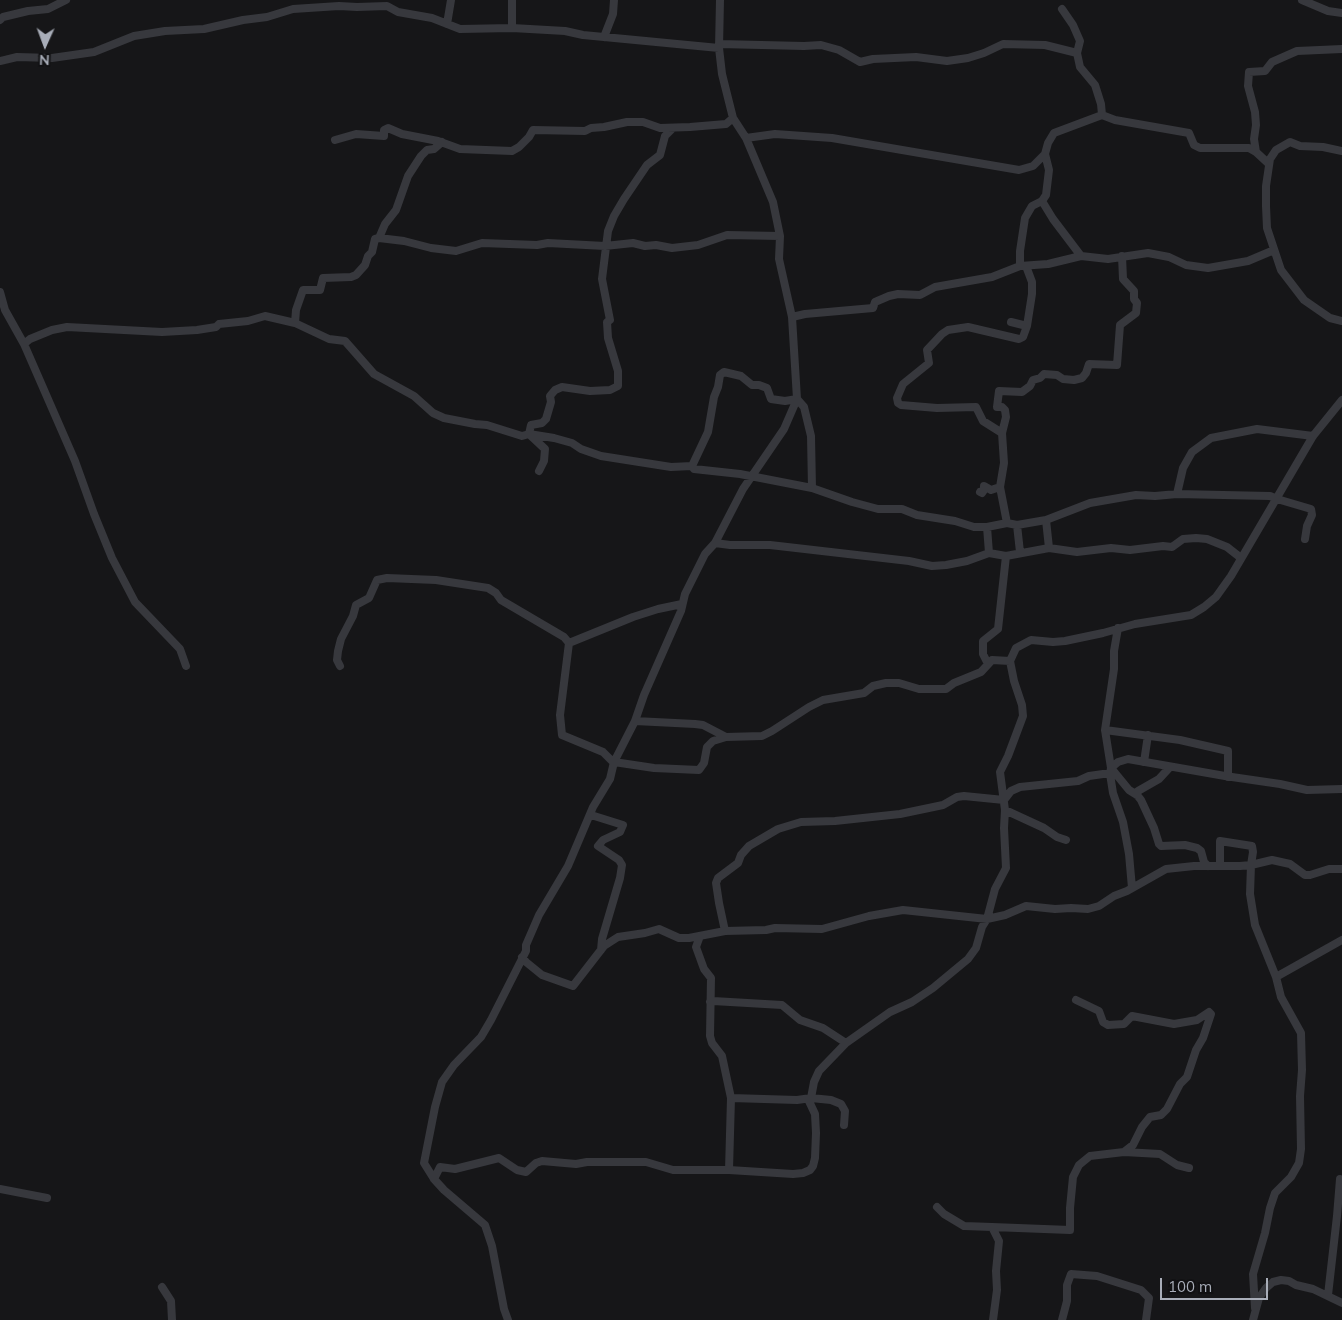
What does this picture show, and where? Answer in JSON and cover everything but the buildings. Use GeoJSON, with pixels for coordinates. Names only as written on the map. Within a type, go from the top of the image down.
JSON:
{"type":"FeatureCollection","features":[{"type":"Feature","properties":{"kind":"street"},"geometry":{"type":"LineString","coordinates":[[0,20],[3,17],[28,11],[48,9],[66,0]]}},
{"type":"Feature","properties":{"kind":"street"},"geometry":{"type":"LineString","coordinates":[[447,24],[451,0]]}},
{"type":"Feature","properties":{"kind":"street"},"geometry":{"type":"LineString","coordinates":[[512,0],[512,28]]}},
{"type":"Feature","properties":{"kind":"street"},"geometry":{"type":"LineString","coordinates":[[604,37],[613,14],[614,0]]}},
{"type":"Feature","properties":{"kind":"street"},"geometry":{"type":"LineString","coordinates":[[508,1320],[504,1309],[492,1246],[485,1224],[444,1190],[424,1163],[442,1082],[454,1065],[480,1037],[491,1020],[526,951],[526,945],[539,915],[572,859],[591,814],[610,779],[614,762],[635,720],[685,594],[705,554],[715,543],[743,489],[784,429],[797,398],[792,317],[779,259],[780,236],[773,202],[746,138],[733,118],[722,74],[719,46],[720,0]]}},
{"type":"Feature","properties":{"kind":"street"},"geometry":{"type":"LineString","coordinates":[[1302,0],[1328,11],[1342,13]]}},
{"type":"Feature","properties":{"kind":"street"},"geometry":{"type":"LineString","coordinates":[[0,61],[17,57],[52,58],[94,52],[134,36],[204,30],[243,20],[267,17],[292,9],[339,6],[357,7],[387,3],[398,12],[432,18],[460,29],[512,28],[565,31],[583,35],[719,46],[821,45],[839,50],[860,62],[873,58],[916,57],[947,61],[968,58],[1003,44],[1046,45],[1077,52]]}},
{"type":"Feature","properties":{"kind":"street"},"geometry":{"type":"LineString","coordinates":[[1062,9],[1070,19],[1080,42],[1077,52],[1080,67],[1095,85],[1101,104],[1102,115]]}},
{"type":"Feature","properties":{"kind":"street"},"geometry":{"type":"LineString","coordinates":[[1256,152],[1254,139],[1255,112],[1248,86],[1249,72],[1265,71],[1272,62],[1297,51],[1342,49]]}},
{"type":"Feature","properties":{"kind":"street"},"geometry":{"type":"LineString","coordinates":[[746,138],[775,134],[832,138],[1019,170],[1033,166],[1045,154],[1048,142],[1054,133],[1102,115],[1115,120],[1189,133],[1194,144],[1200,148],[1249,148],[1269,164]]}},
{"type":"Feature","properties":{"kind":"street"},"geometry":{"type":"LineString","coordinates":[[335,140],[356,134],[384,136],[384,130],[388,128],[402,134],[442,142],[460,150],[512,151],[529,137],[533,130],[585,132],[591,128],[627,122],[643,122],[660,128],[674,128],[726,124],[733,118]]}},
{"type":"Feature","properties":{"kind":"street"},"geometry":{"type":"LineString","coordinates":[[529,434],[531,425],[542,423],[546,418],[551,402],[550,396],[555,390],[562,387],[590,391],[610,390],[618,386],[618,371],[608,338],[607,322],[610,320],[602,279],[608,231],[614,216],[642,172],[660,154],[665,136],[674,128]]}},
{"type":"Feature","properties":{"kind":"street"},"geometry":{"type":"LineString","coordinates":[[295,322],[296,310],[303,290],[320,290],[323,278],[351,277],[356,275],[366,265],[375,239],[379,238],[385,224],[396,210],[408,176],[427,150],[434,149],[442,142]]}},
{"type":"Feature","properties":{"kind":"street"},"geometry":{"type":"LineString","coordinates":[[1342,152],[1323,147],[1300,146],[1290,142],[1276,150],[1270,158],[1266,186],[1267,228],[1281,270],[1304,300],[1330,318],[1342,322]]}},
{"type":"Feature","properties":{"kind":"street"},"geometry":{"type":"LineString","coordinates":[[1002,433],[983,421],[976,407],[937,408],[902,405],[897,401],[897,396],[903,384],[929,363],[927,350],[948,330],[968,326],[1019,339],[1023,337],[1027,326],[1032,282],[1023,266],[1020,251],[1025,218],[1032,206],[1042,201],[1046,195],[1050,170],[1045,154]]}},
{"type":"Feature","properties":{"kind":"street"},"geometry":{"type":"LineString","coordinates":[[1042,201],[1052,219],[1081,256]]}},
{"type":"Feature","properties":{"kind":"street"},"geometry":{"type":"LineString","coordinates":[[379,238],[456,251],[482,243],[537,245],[548,243],[606,246],[633,242],[645,246],[656,245],[672,248],[698,245],[727,235],[780,236]]}},
{"type":"Feature","properties":{"kind":"street"},"geometry":{"type":"LineString","coordinates":[[792,317],[804,314],[873,308],[875,302],[889,296],[898,294],[920,295],[936,287],[992,277],[1023,266],[1048,264],[1081,256],[1108,259],[1148,253],[1169,257],[1186,265],[1208,268],[1248,261],[1274,250]]}},
{"type":"Feature","properties":{"kind":"street"},"geometry":{"type":"LineString","coordinates":[[1007,523],[1000,487],[1004,463],[1002,433],[1006,417],[1005,410],[1002,407],[997,407],[999,391],[1022,392],[1030,386],[1032,380],[1046,373],[1057,375],[1063,380],[1067,380],[1082,378],[1089,364],[1117,365],[1120,324],[1136,313],[1137,303],[1134,299],[1134,290],[1123,279],[1122,256]]}},
{"type":"Feature","properties":{"kind":"street"},"geometry":{"type":"LineString","coordinates":[[0,292],[3,313],[24,344],[75,461],[112,558],[135,602],[180,650],[186,666]]}},
{"type":"Feature","properties":{"kind":"street"},"geometry":{"type":"LineString","coordinates":[[24,344],[30,339],[52,330],[67,327],[162,332],[216,328],[219,324],[248,321],[266,316],[295,322],[330,339],[345,340],[374,374],[414,396],[433,413],[444,418],[487,425],[522,436],[529,434],[554,438],[601,456],[671,467],[692,466],[694,469],[752,476],[812,488],[878,509],[902,510],[917,515],[988,527],[1007,523],[1017,525],[1046,520],[1090,502],[1136,495],[1270,496],[1311,509],[1312,515],[1307,526],[1305,539]]}},
{"type":"Feature","properties":{"kind":"street"},"geometry":{"type":"LineString","coordinates":[[1011,322],[1027,326]]}},
{"type":"Feature","properties":{"kind":"street"},"geometry":{"type":"LineString","coordinates":[[692,466],[708,432],[714,397],[720,375],[724,372],[741,376],[752,385],[767,388],[771,399],[785,401],[797,398]]}},
{"type":"Feature","properties":{"kind":"street"},"geometry":{"type":"LineString","coordinates":[[797,398],[804,406],[811,436],[812,488]]}},
{"type":"Feature","properties":{"kind":"street"},"geometry":{"type":"LineString","coordinates":[[434,1179],[440,1167],[455,1169],[499,1158],[517,1170],[526,1172],[536,1163],[542,1161],[576,1164],[587,1162],[646,1162],[674,1170],[729,1170],[793,1174],[810,1170],[815,1158],[816,1132],[815,1114],[810,1099],[819,1071],[846,1043],[890,1012],[912,1002],[934,988],[968,959],[976,948],[982,927],[987,919],[995,889],[1006,868],[1005,810],[1000,772],[1023,716],[1022,705],[1010,661],[1016,648],[1031,640],[1064,641],[1118,628],[1191,615],[1216,597],[1231,576],[1313,436],[1342,400]]}},
{"type":"Feature","properties":{"kind":"street"},"geometry":{"type":"LineString","coordinates":[[1177,494],[1183,468],[1192,452],[1211,438],[1257,429],[1313,436]]}},
{"type":"Feature","properties":{"kind":"street"},"geometry":{"type":"LineString","coordinates":[[529,434],[545,449],[544,461],[539,471]]}},
{"type":"Feature","properties":{"kind":"street"},"geometry":{"type":"LineString","coordinates":[[980,492],[984,490],[984,486],[991,490],[1000,487]]}},
{"type":"Feature","properties":{"kind":"street"},"geometry":{"type":"LineString","coordinates":[[1046,520],[1049,548]]}},
{"type":"Feature","properties":{"kind":"street"},"geometry":{"type":"LineString","coordinates":[[1017,525],[1020,552]]}},
{"type":"Feature","properties":{"kind":"street"},"geometry":{"type":"LineString","coordinates":[[988,527],[989,553]]}},
{"type":"Feature","properties":{"kind":"street"},"geometry":{"type":"LineString","coordinates":[[715,543],[770,545],[908,561],[932,566],[967,561],[989,553],[1006,556],[1049,548],[1077,552],[1111,548],[1130,550],[1163,546],[1172,547],[1183,539],[1196,538],[1207,539],[1228,547],[1241,558]]}},
{"type":"Feature","properties":{"kind":"street"},"geometry":{"type":"LineString","coordinates":[[988,664],[983,654],[983,641],[998,629],[1006,556]]}},
{"type":"Feature","properties":{"kind":"street"},"geometry":{"type":"LineString","coordinates":[[340,666],[337,660],[341,639],[353,616],[356,605],[369,598],[377,580],[387,578],[436,580],[488,588],[496,593],[501,600],[564,637],[569,643],[560,715],[562,735],[603,752],[614,762],[654,768],[698,770],[704,763],[707,748],[713,741],[726,737],[762,736],[823,700],[864,693],[873,686],[886,683],[899,683],[919,689],[946,689],[954,683],[981,672],[992,660],[1010,661]]}},
{"type":"Feature","properties":{"kind":"street"},"geometry":{"type":"LineString","coordinates":[[569,643],[658,609],[682,604]]}},
{"type":"Feature","properties":{"kind":"street"},"geometry":{"type":"LineString","coordinates":[[1118,628],[1105,730],[1113,793],[1123,822],[1129,854],[1132,888]]}},
{"type":"Feature","properties":{"kind":"street"},"geometry":{"type":"LineString","coordinates":[[635,720],[703,725],[726,737]]}},
{"type":"Feature","properties":{"kind":"street"},"geometry":{"type":"LineString","coordinates":[[1105,730],[1180,740],[1228,751],[1228,777]]}},
{"type":"Feature","properties":{"kind":"street"},"geometry":{"type":"LineString","coordinates":[[1144,762],[1148,735]]}},
{"type":"Feature","properties":{"kind":"street"},"geometry":{"type":"LineString","coordinates":[[1004,800],[1011,791],[1020,788],[1078,781],[1089,776],[1111,771],[1118,762],[1128,759],[1307,790],[1342,789]]}},
{"type":"Feature","properties":{"kind":"street"},"geometry":{"type":"LineString","coordinates":[[1137,794],[1138,791],[1159,779],[1170,767]]}},
{"type":"Feature","properties":{"kind":"street"},"geometry":{"type":"LineString","coordinates":[[1111,771],[1128,790],[1137,794],[1148,814],[1159,844],[1185,845],[1197,848],[1201,851],[1204,862],[1208,866]]}},
{"type":"Feature","properties":{"kind":"street"},"geometry":{"type":"LineString","coordinates":[[725,931],[716,883],[718,878],[738,863],[741,854],[749,846],[778,828],[802,822],[835,821],[900,814],[943,805],[957,797],[964,796],[1004,800]]}},
{"type":"Feature","properties":{"kind":"street"},"geometry":{"type":"LineString","coordinates":[[1005,810],[1044,828],[1056,837],[1066,840]]}},
{"type":"Feature","properties":{"kind":"street"},"geometry":{"type":"LineString","coordinates":[[591,814],[623,824],[620,832],[603,840],[598,846],[619,860],[622,865],[602,939],[601,950]]}},
{"type":"Feature","properties":{"kind":"street"},"geometry":{"type":"LineString","coordinates":[[1220,866],[1220,842],[1252,846],[1250,894],[1253,918],[1258,937],[1276,977],[1280,997],[1301,1033],[1301,1149],[1299,1163],[1291,1177],[1276,1193],[1270,1208],[1253,1274],[1255,1308],[1253,1320]]}},
{"type":"Feature","properties":{"kind":"street"},"geometry":{"type":"LineString","coordinates":[[522,957],[542,975],[572,986],[601,950],[618,937],[659,929],[679,938],[725,931],[775,928],[822,929],[869,916],[903,910],[987,919],[1005,915],[1026,906],[1055,910],[1071,908],[1088,909],[1099,906],[1114,896],[1166,869],[1251,864],[1272,860],[1290,864],[1305,874],[1310,875],[1329,869],[1341,869]]}},
{"type":"Feature","properties":{"kind":"street"},"geometry":{"type":"LineString","coordinates":[[700,936],[696,947],[704,969],[711,978],[710,1036],[712,1043],[722,1056],[731,1098],[729,1170]]}},
{"type":"Feature","properties":{"kind":"street"},"geometry":{"type":"LineString","coordinates":[[1276,977],[1342,940]]}},
{"type":"Feature","properties":{"kind":"street"},"geometry":{"type":"LineString","coordinates":[[1076,1000],[1099,1011],[1103,1022],[1108,1024],[1124,1024],[1132,1016],[1174,1024],[1197,1020],[1211,1012],[1203,1038],[1194,1055],[1187,1077],[1180,1084],[1167,1109],[1161,1115],[1150,1117],[1133,1145],[1124,1152]]}},
{"type":"Feature","properties":{"kind":"street"},"geometry":{"type":"LineString","coordinates":[[710,1002],[782,1005],[800,1020],[823,1028],[846,1043]]}},
{"type":"Feature","properties":{"kind":"street"},"geometry":{"type":"LineString","coordinates":[[731,1098],[831,1100],[841,1104],[845,1111],[844,1125]]}},
{"type":"Feature","properties":{"kind":"street"},"geometry":{"type":"LineString","coordinates":[[937,1207],[944,1214],[964,1226],[1070,1230],[1073,1177],[1079,1165],[1090,1156],[1124,1152],[1160,1154],[1177,1165],[1189,1168]]}},
{"type":"Feature","properties":{"kind":"street"},"geometry":{"type":"LineString","coordinates":[[1328,1295],[1338,1216],[1340,1179]]}},
{"type":"Feature","properties":{"kind":"street"},"geometry":{"type":"LineString","coordinates":[[0,1189],[47,1198]]}},
{"type":"Feature","properties":{"kind":"street"},"geometry":{"type":"LineString","coordinates":[[992,1227],[999,1241],[996,1270],[997,1290],[993,1320]]}},
{"type":"Feature","properties":{"kind":"street"},"geometry":{"type":"LineString","coordinates":[[1062,1320],[1067,1301],[1067,1285],[1070,1274],[1097,1276],[1141,1290],[1149,1298],[1146,1320]]}},
{"type":"Feature","properties":{"kind":"street"},"geometry":{"type":"LineString","coordinates":[[1255,1308],[1266,1288],[1273,1282],[1281,1280],[1328,1295],[1342,1303]]}},
{"type":"Feature","properties":{"kind":"street"},"geometry":{"type":"LineString","coordinates":[[162,1287],[171,1301],[172,1320]]}}]}
